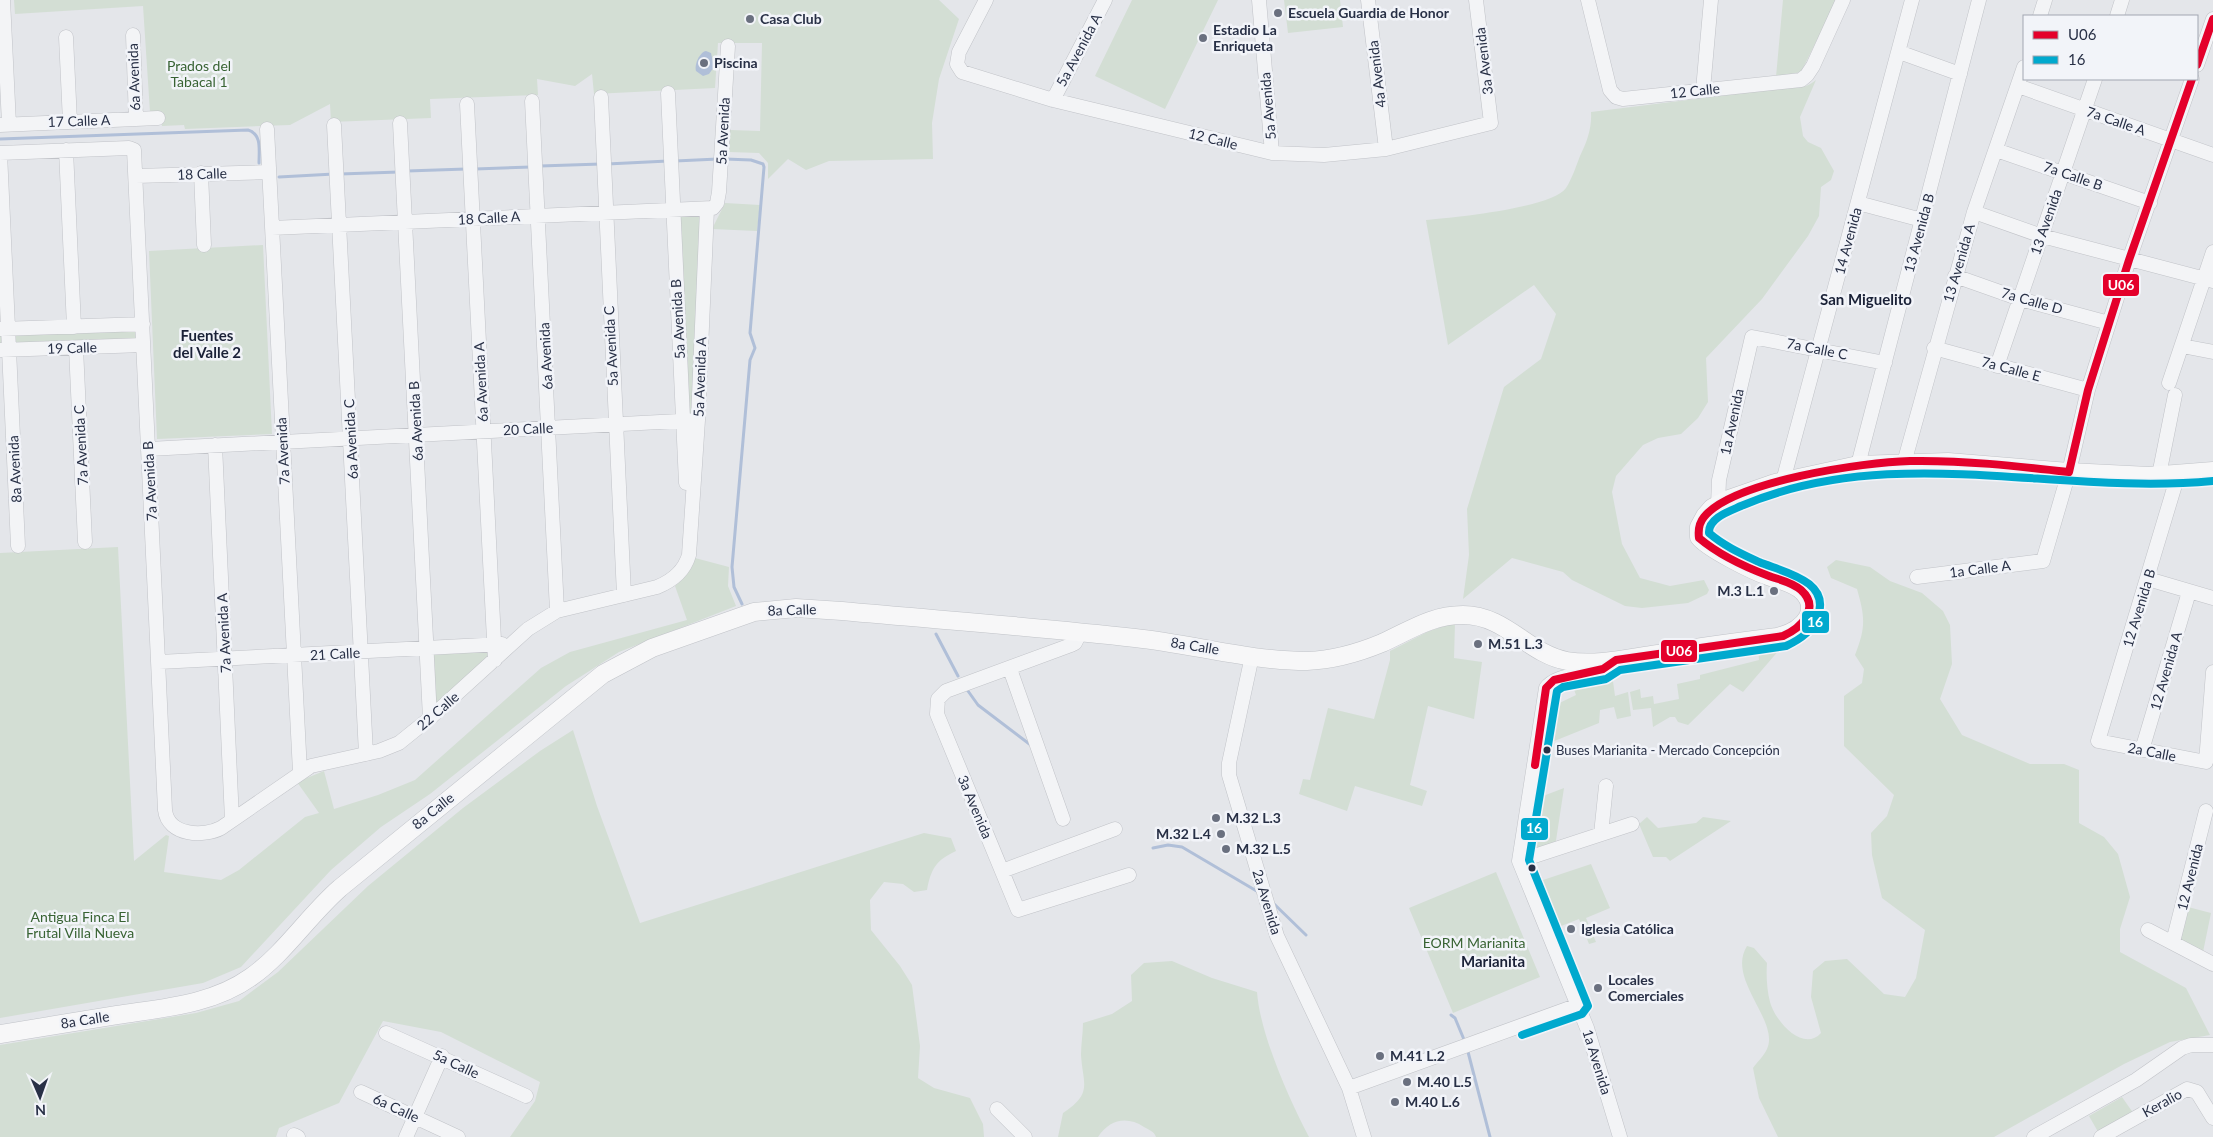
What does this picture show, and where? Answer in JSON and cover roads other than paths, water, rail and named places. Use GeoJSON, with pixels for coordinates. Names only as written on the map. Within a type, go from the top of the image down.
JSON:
{"type":"FeatureCollection","features":[{"type":"Feature","properties":{"kind":"main road","name":"8a Calle"},"geometry":{"type":"LineString","coordinates":[[0,1034],[177,1006],[215,996],[240,984],[275,956],[307,919],[340,888],[571,698],[619,664],[675,639],[754,612],[796,608],[1080,633],[1158,640],[1252,656],[1307,661],[1334,658],[1382,643],[1432,619],[1460,615],[1483,618],[1498,624],[1546,654],[1559,659],[1586,662],[1616,660],[1783,636],[1795,631],[1806,619],[1810,605],[1801,590],[1746,566],[1700,539],[1698,531],[1700,524],[1708,511],[1718,504],[1751,490],[1858,465],[1904,463],[1957,462],[2069,472],[2158,476],[2213,471]]}},
{"type":"Feature","properties":{"kind":"street"},"geometry":{"type":"LineString","coordinates":[[3,0],[4,124]]}},
{"type":"Feature","properties":{"kind":"street","name":"12 Calle"},"geometry":{"type":"LineString","coordinates":[[986,0],[959,52],[956,64],[962,72],[1053,100],[1272,153],[1324,155],[1386,148],[1491,123]]}},
{"type":"Feature","properties":{"kind":"street","name":"5a Avenida A"},"geometry":{"type":"LineString","coordinates":[[1053,100],[1105,0]]}},
{"type":"Feature","properties":{"kind":"street","name":"5a Avenida"},"geometry":{"type":"LineString","coordinates":[[1259,0],[1272,153]]}},
{"type":"Feature","properties":{"kind":"street","name":"4a Avenida"},"geometry":{"type":"LineString","coordinates":[[1368,0],[1386,148]]}},
{"type":"Feature","properties":{"kind":"street","name":"3a Avenida"},"geometry":{"type":"LineString","coordinates":[[1476,0],[1491,123]]}},
{"type":"Feature","properties":{"kind":"street","name":"12 Calle"},"geometry":{"type":"LineString","coordinates":[[1588,0],[1610,90],[1618,99],[1796,81],[1810,72],[1843,0]]}},
{"type":"Feature","properties":{"kind":"street"},"geometry":{"type":"LineString","coordinates":[[1704,90],[1710,0]]}},
{"type":"Feature","properties":{"kind":"street","name":"14 Avenida"},"geometry":{"type":"LineString","coordinates":[[1783,481],[1912,0]]}},
{"type":"Feature","properties":{"kind":"street","name":"13 Avenida B"},"geometry":{"type":"LineString","coordinates":[[1858,465],[1979,0]]}},
{"type":"Feature","properties":{"kind":"street"},"geometry":{"type":"LineString","coordinates":[[2040,15],[2044,0]]}},
{"type":"Feature","properties":{"kind":"street"},"geometry":{"type":"LineString","coordinates":[[2117,15],[2122,0]]}},
{"type":"Feature","properties":{"kind":"street"},"geometry":{"type":"LineString","coordinates":[[2198,62],[2213,18]]}},
{"type":"Feature","properties":{"kind":"street","name":"6a Avenida"},"geometry":{"type":"LineString","coordinates":[[133,35],[136,119]]}},
{"type":"Feature","properties":{"kind":"street"},"geometry":{"type":"LineString","coordinates":[[66,38],[70,122]]}},
{"type":"Feature","properties":{"kind":"street","name":"5a Avenida"},"geometry":{"type":"LineString","coordinates":[[706,209],[715,206],[718,201],[728,46]]}},
{"type":"Feature","properties":{"kind":"street"},"geometry":{"type":"LineString","coordinates":[[1899,52],[1960,74]]}},
{"type":"Feature","properties":{"kind":"street","name":"13 Avenida A"},"geometry":{"type":"LineString","coordinates":[[1904,463],[1934,348],[1974,212],[2023,69]]}},
{"type":"Feature","properties":{"kind":"street","name":"13 Avenida"},"geometry":{"type":"LineString","coordinates":[[1997,366],[2095,80]]}},
{"type":"Feature","properties":{"kind":"street"},"geometry":{"type":"LineString","coordinates":[[2069,472],[2088,390],[2129,260],[2192,80]]}},
{"type":"Feature","properties":{"kind":"street","name":"7a Calle A"},"geometry":{"type":"LineString","coordinates":[[2018,86],[2213,155]]}},
{"type":"Feature","properties":{"kind":"street","name":"5a Avenida B"},"geometry":{"type":"LineString","coordinates":[[668,93],[689,546]]}},
{"type":"Feature","properties":{"kind":"street","name":"5a Avenida C"},"geometry":{"type":"LineString","coordinates":[[601,97],[624,595]]}},
{"type":"Feature","properties":{"kind":"street","name":"6a Avenida"},"geometry":{"type":"LineString","coordinates":[[532,101],[550,428],[557,611]]}},
{"type":"Feature","properties":{"kind":"street","name":"6a Avenida A"},"geometry":{"type":"LineString","coordinates":[[467,104],[495,660]]}},
{"type":"Feature","properties":{"kind":"street","name":"17 Calle A"},"geometry":{"type":"LineString","coordinates":[[4,124],[158,118]]}},
{"type":"Feature","properties":{"kind":"street","name":"6a Avenida B"},"geometry":{"type":"LineString","coordinates":[[400,123],[430,718]]}},
{"type":"Feature","properties":{"kind":"street","name":"6a Avenida C"},"geometry":{"type":"LineString","coordinates":[[334,125],[366,754]]}},
{"type":"Feature","properties":{"kind":"street","name":"7a Avenida"},"geometry":{"type":"LineString","coordinates":[[268,129],[282,442],[300,772]]}},
{"type":"Feature","properties":{"kind":"street","name":"7a Avenida B"},"geometry":{"type":"LineString","coordinates":[[66,150],[133,148],[136,176],[165,815]]}},
{"type":"Feature","properties":{"kind":"street"},"geometry":{"type":"LineString","coordinates":[[0,153],[66,150],[74,327]]}},
{"type":"Feature","properties":{"kind":"street","name":"7a Calle B"},"geometry":{"type":"LineString","coordinates":[[1996,150],[2150,203]]}},
{"type":"Feature","properties":{"kind":"street","name":"8a Avenida"},"geometry":{"type":"LineString","coordinates":[[0,153],[4,329],[18,546]]}},
{"type":"Feature","properties":{"kind":"street","name":"18 Calle"},"geometry":{"type":"LineString","coordinates":[[136,176],[269,172]]}},
{"type":"Feature","properties":{"kind":"street"},"geometry":{"type":"LineString","coordinates":[[202,174],[204,244]]}},
{"type":"Feature","properties":{"kind":"street"},"geometry":{"type":"LineString","coordinates":[[1858,203],[1922,220]]}},
{"type":"Feature","properties":{"kind":"street","name":"5a Avenida A"},"geometry":{"type":"LineString","coordinates":[[689,546],[698,420],[706,209]]}},
{"type":"Feature","properties":{"kind":"street","name":"18 Calle A"},"geometry":{"type":"LineString","coordinates":[[272,228],[706,209]]}},
{"type":"Feature","properties":{"kind":"street"},"geometry":{"type":"LineString","coordinates":[[1974,212],[2042,236],[2208,280]]}},
{"type":"Feature","properties":{"kind":"street"},"geometry":{"type":"LineString","coordinates":[[2158,476],[2172,389],[2182,346],[2208,280],[2213,252]]}},
{"type":"Feature","properties":{"kind":"street","name":"7a Calle D"},"geometry":{"type":"LineString","coordinates":[[1955,276],[2020,299],[2109,323]]}},
{"type":"Feature","properties":{"kind":"street","name":"19 Calle"},"geometry":{"type":"LineString","coordinates":[[4,329],[142,324]]}},
{"type":"Feature","properties":{"kind":"street","name":"7a Calle C"},"geometry":{"type":"LineString","coordinates":[[1750,339],[1755,337],[1885,363]]}},
{"type":"Feature","properties":{"kind":"street","name":"1a Avenida"},"geometry":{"type":"LineString","coordinates":[[1718,504],[1719,480],[1750,339]]}},
{"type":"Feature","properties":{"kind":"street","name":"19 Calle"},"geometry":{"type":"LineString","coordinates":[[5,349],[76,348],[143,344]]}},
{"type":"Feature","properties":{"kind":"street"},"geometry":{"type":"LineString","coordinates":[[2182,346],[2213,352]]}},
{"type":"Feature","properties":{"kind":"street","name":"7a Avenida C"},"geometry":{"type":"LineString","coordinates":[[76,348],[85,542]]}},
{"type":"Feature","properties":{"kind":"street","name":"7a Calle E"},"geometry":{"type":"LineString","coordinates":[[1934,348],[2088,390]]}},
{"type":"Feature","properties":{"kind":"street","name":"20 Calle"},"geometry":{"type":"LineString","coordinates":[[149,449],[698,420]]}},
{"type":"Feature","properties":{"kind":"street","name":"7a Avenida A"},"geometry":{"type":"LineString","coordinates":[[215,445],[232,820]]}},
{"type":"Feature","properties":{"kind":"street","name":"1a Calle A"},"geometry":{"type":"LineString","coordinates":[[1916,577],[2043,561],[2069,472]]}},
{"type":"Feature","properties":{"kind":"street","name":"12 Avenida B"},"geometry":{"type":"LineString","coordinates":[[2098,741],[2178,475]]}},
{"type":"Feature","properties":{"kind":"street","name":"22 Calle"},"geometry":{"type":"LineString","coordinates":[[165,815],[177,828],[200,834],[216,830],[300,772],[323,762],[366,754],[399,743],[430,718],[495,660],[510,644],[536,623],[557,611],[657,587],[672,580],[686,563],[689,546]]}},
{"type":"Feature","properties":{"kind":"street"},"geometry":{"type":"LineString","coordinates":[[2148,579],[2213,598]]}},
{"type":"Feature","properties":{"kind":"street","name":"12 Avenida A"},"geometry":{"type":"LineString","coordinates":[[2142,750],[2189,592]]}},
{"type":"Feature","properties":{"kind":"street"},"geometry":{"type":"LineString","coordinates":[[1063,819],[1010,669],[1071,645],[1080,633]]}},
{"type":"Feature","properties":{"kind":"street","name":"21 Calle"},"geometry":{"type":"LineString","coordinates":[[159,662],[510,644]]}},
{"type":"Feature","properties":{"kind":"street","name":"2a Avenida"},"geometry":{"type":"LineString","coordinates":[[1252,656],[1228,767],[1263,893],[1292,971],[1349,1088],[1364,1137]]}},
{"type":"Feature","properties":{"kind":"street"},"geometry":{"type":"LineString","coordinates":[[1616,660],[1603,669],[1554,680],[1546,688],[1519,861],[1632,824]]}},
{"type":"Feature","properties":{"kind":"street","name":"3a Avenida"},"geometry":{"type":"LineString","coordinates":[[1010,669],[951,689],[940,696],[937,702],[940,724],[1018,910],[1129,875]]}},
{"type":"Feature","properties":{"kind":"street"},"geometry":{"type":"LineString","coordinates":[[2212,699],[2213,672]]}},
{"type":"Feature","properties":{"kind":"street","name":"2a Calle"},"geometry":{"type":"LineString","coordinates":[[2098,741],[2206,762],[2212,699]]}},
{"type":"Feature","properties":{"kind":"street"},"geometry":{"type":"LineString","coordinates":[[1601,834],[1606,786]]}},
{"type":"Feature","properties":{"kind":"street","name":"12 Avenida"},"geometry":{"type":"LineString","coordinates":[[2173,942],[2206,811]]}},
{"type":"Feature","properties":{"kind":"street"},"geometry":{"type":"LineString","coordinates":[[1002,871],[1115,829]]}},
{"type":"Feature","properties":{"kind":"street","name":"1a Avenida"},"geometry":{"type":"LineString","coordinates":[[1519,861],[1578,1005],[1620,1137]]}},
{"type":"Feature","properties":{"kind":"street"},"geometry":{"type":"LineString","coordinates":[[2148,930],[2213,964]]}},
{"type":"Feature","properties":{"kind":"street"},"geometry":{"type":"LineString","coordinates":[[1349,1088],[1578,1005]]}},
{"type":"Feature","properties":{"kind":"street","name":"5a Calle"},"geometry":{"type":"LineString","coordinates":[[386,1033],[442,1056],[526,1096]]}},
{"type":"Feature","properties":{"kind":"street"},"geometry":{"type":"LineString","coordinates":[[2034,1137],[2136,1080],[2182,1048],[2191,1045],[2213,1045]]}},
{"type":"Feature","properties":{"kind":"street"},"geometry":{"type":"LineString","coordinates":[[406,1137],[442,1056]]}},
{"type":"Feature","properties":{"kind":"street","name":"Keralio"},"geometry":{"type":"LineString","coordinates":[[2101,1137],[2187,1089],[2197,1092],[2213,1118]]}},
{"type":"Feature","properties":{"kind":"street","name":"6a Calle"},"geometry":{"type":"LineString","coordinates":[[361,1092],[458,1137]]}},
{"type":"Feature","properties":{"kind":"street"},"geometry":{"type":"LineString","coordinates":[[997,1109],[1025,1137]]}},
{"type":"Feature","properties":{"kind":"water","name":"Piscina"},"geometry":{"type":"Polygon","coordinates":[[[706,51],[711,53],[714,67],[709,74],[703,76],[696,71],[696,65],[700,56],[706,51]]]}},
{"type":"Feature","properties":{"kind":"waterway"},"geometry":{"type":"LineString","coordinates":[[0,139],[248,130],[256,135],[258,139],[259,163]]}},
{"type":"Feature","properties":{"kind":"waterway"},"geometry":{"type":"LineString","coordinates":[[675,161],[718,159]]}},
{"type":"Feature","properties":{"kind":"waterway"},"geometry":{"type":"LineString","coordinates":[[725,159],[751,160],[763,164],[764,167],[750,333],[755,348],[750,360],[732,567],[734,587],[742,604]]}},
{"type":"Feature","properties":{"kind":"waterway"},"geometry":{"type":"LineString","coordinates":[[607,164],[668,161]]}},
{"type":"Feature","properties":{"kind":"waterway"},"geometry":{"type":"LineString","coordinates":[[540,166],[601,164]]}},
{"type":"Feature","properties":{"kind":"waterway"},"geometry":{"type":"LineString","coordinates":[[475,169],[531,167]]}},
{"type":"Feature","properties":{"kind":"waterway"},"geometry":{"type":"LineString","coordinates":[[407,171],[466,169]]}},
{"type":"Feature","properties":{"kind":"waterway"},"geometry":{"type":"LineString","coordinates":[[340,174],[399,172]]}},
{"type":"Feature","properties":{"kind":"waterway"},"geometry":{"type":"LineString","coordinates":[[279,177],[334,174]]}},
{"type":"Feature","properties":{"kind":"waterway"},"geometry":{"type":"LineString","coordinates":[[936,634],[958,676]]}},
{"type":"Feature","properties":{"kind":"waterway"},"geometry":{"type":"LineString","coordinates":[[968,691],[978,705],[1032,746]]}},
{"type":"Feature","properties":{"kind":"waterway"},"geometry":{"type":"LineString","coordinates":[[1153,848],[1168,845],[1182,847],[1260,893]]}},
{"type":"Feature","properties":{"kind":"waterway"},"geometry":{"type":"LineString","coordinates":[[1271,901],[1306,935]]}},
{"type":"Feature","properties":{"kind":"waterway"},"geometry":{"type":"LineString","coordinates":[[1451,1015],[1455,1018],[1465,1042]]}},
{"type":"Feature","properties":{"kind":"waterway"},"geometry":{"type":"LineString","coordinates":[[1467,1048],[1490,1137]]}},
{"type":"Feature","properties":{"kind":"place","name":"Escuela Guardia de Honor"},"geometry":{"type":"Point","coordinates":[1278,13]}},
{"type":"Feature","properties":{"kind":"place","name":"Casa Club"},"geometry":{"type":"Point","coordinates":[750,19]}},
{"type":"Feature","properties":{"kind":"place","name":"Estadio La Enriqueta"},"geometry":{"type":"Point","coordinates":[1203,38]}},
{"type":"Feature","properties":{"kind":"place","name":"Piscina"},"geometry":{"type":"Point","coordinates":[704,63]}},
{"type":"Feature","properties":{"kind":"place","name":"M.3 L.1"},"geometry":{"type":"Point","coordinates":[1774,591]}},
{"type":"Feature","properties":{"kind":"place","name":"M.51 L.3"},"geometry":{"type":"Point","coordinates":[1478,644]}},
{"type":"Feature","properties":{"kind":"place","name":"Buses Marianita - Mercado Concepción"},"geometry":{"type":"Point","coordinates":[1547,750]}},
{"type":"Feature","properties":{"kind":"place","name":"M.32 L.3"},"geometry":{"type":"Point","coordinates":[1216,818]}},
{"type":"Feature","properties":{"kind":"place","name":"M.32 L.4"},"geometry":{"type":"Point","coordinates":[1221,834]}},
{"type":"Feature","properties":{"kind":"place","name":"M.32 L.5"},"geometry":{"type":"Point","coordinates":[1226,849]}},
{"type":"Feature","properties":{"kind":"place","name":"Iglesia Católica"},"geometry":{"type":"Point","coordinates":[1571,929]}},
{"type":"Feature","properties":{"kind":"place","name":"Locales Comerciales"},"geometry":{"type":"Point","coordinates":[1598,988]}},
{"type":"Feature","properties":{"kind":"place","name":"M.41 L.2"},"geometry":{"type":"Point","coordinates":[1380,1056]}},
{"type":"Feature","properties":{"kind":"place","name":"M.40 L.5"},"geometry":{"type":"Point","coordinates":[1407,1082]}},
{"type":"Feature","properties":{"kind":"place","name":"M.40 L.6"},"geometry":{"type":"Point","coordinates":[1395,1102]}},
{"type":"Feature","properties":{"kind":"district","name":"San Miguelito"},"geometry":{"type":"Point","coordinates":[1866,300]}},
{"type":"Feature","properties":{"kind":"district","name":"Fuentes del Valle 2"},"geometry":{"type":"Point","coordinates":[207,344]}},
{"type":"Feature","properties":{"kind":"district","name":"Marianita"},"geometry":{"type":"Point","coordinates":[1493,962]}},
{"type":"Feature","properties":{"kind":"park label","name":"Prados del Tabacal 1"},"geometry":{"type":"Point","coordinates":[199,74]}},
{"type":"Feature","properties":{"kind":"park label","name":"Antigua Finca El Frutal Villa Nueva"},"geometry":{"type":"Point","coordinates":[80,926]}},
{"type":"Feature","properties":{"kind":"park label","name":"EORM Marianita"},"geometry":{"type":"Point","coordinates":[1474,943]}}]}
